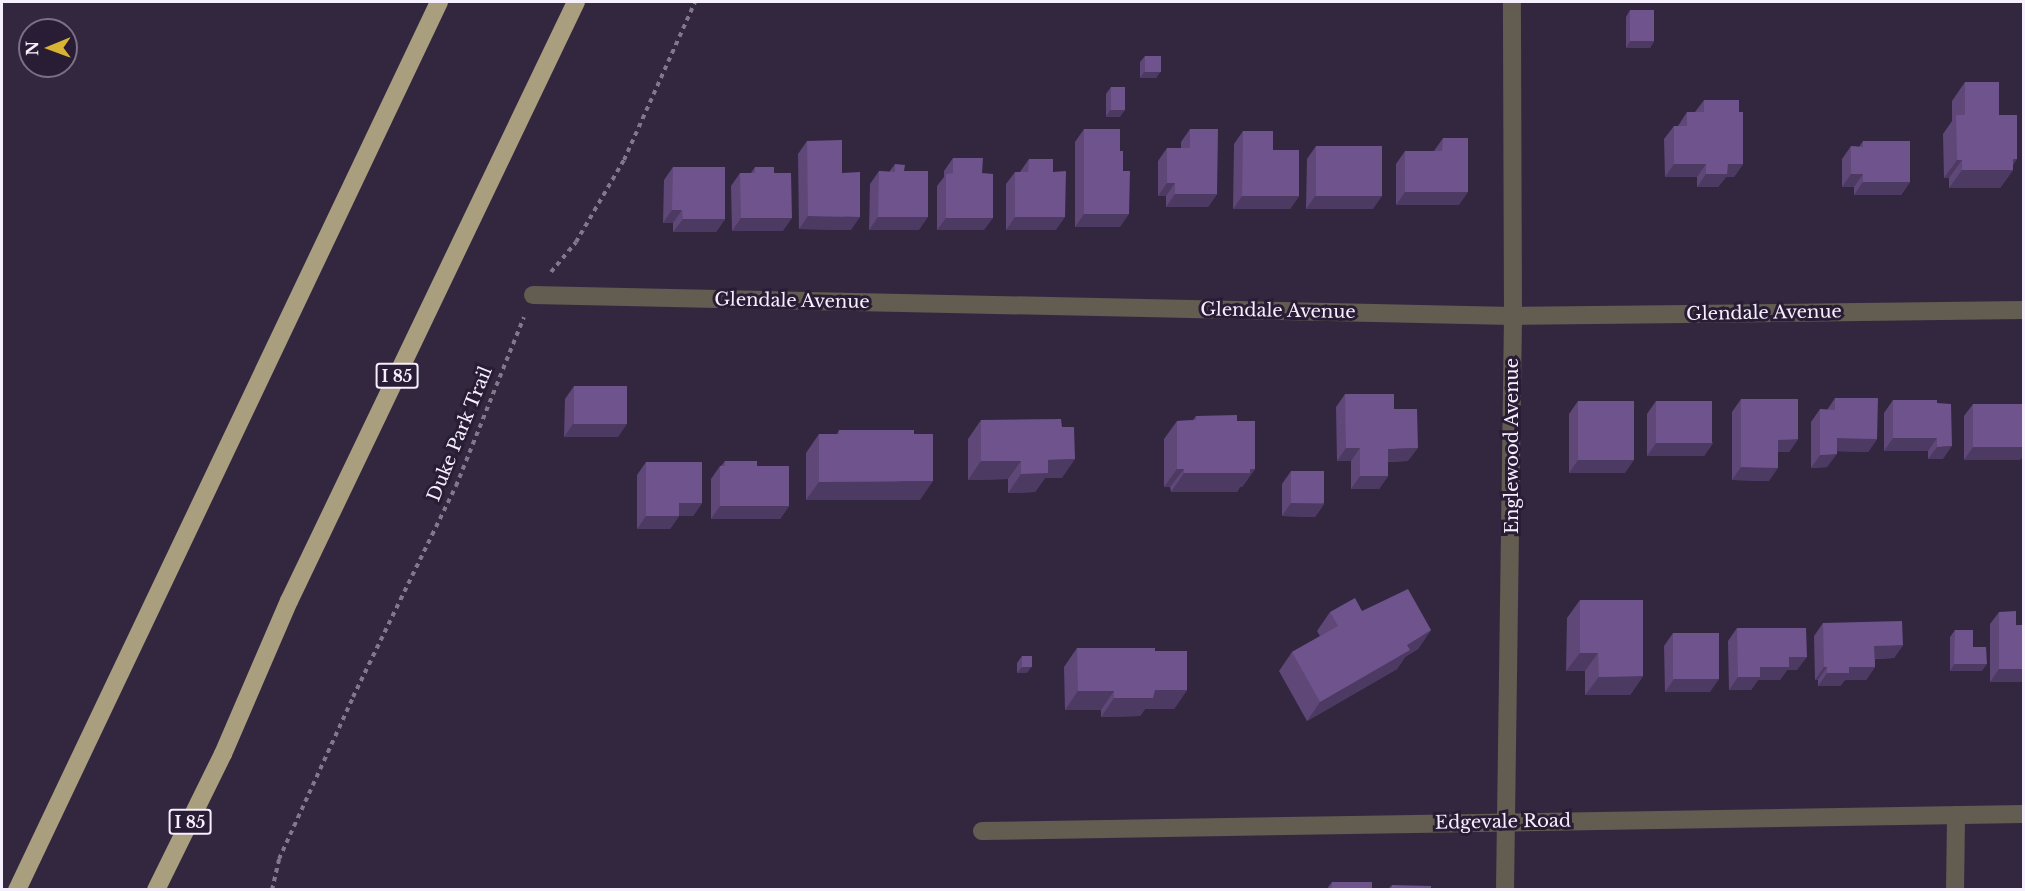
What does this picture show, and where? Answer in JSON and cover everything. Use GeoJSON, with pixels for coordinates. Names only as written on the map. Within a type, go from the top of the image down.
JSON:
{"type":"FeatureCollection","features":[{"type":"Feature","properties":{"kind":"highway"},"geometry":{"type":"LineString","coordinates":[[17,890],[439,2]]}},
{"type":"Feature","properties":{"kind":"highway","name":"I 85"},"geometry":{"type":"LineString","coordinates":[[156,890],[223,754],[289,601],[576,2]]}},
{"type":"Feature","properties":{"kind":"street","name":"Englewood Avenue"},"geometry":{"type":"LineString","coordinates":[[1505,890],[1513,316],[1512,2]]}},
{"type":"Feature","properties":{"kind":"street","name":"Glendale Avenue"},"geometry":{"type":"LineString","coordinates":[[533,295],[1513,316],[2024,310]]}},
{"type":"Feature","properties":{"kind":"street","name":"Edgevale Road"},"geometry":{"type":"LineString","coordinates":[[982,831],[2024,814]]}},
{"type":"Feature","properties":{"kind":"street"},"geometry":{"type":"LineString","coordinates":[[1955,890],[1956,815]]}},
{"type":"Feature","properties":{"kind":"path","name":"Duke Park Trail"},"geometry":{"type":"LineString","coordinates":[[272,890],[279,859],[353,697],[456,486],[533,295],[576,242],[624,160],[695,2]]}},
{"type":"Feature","properties":{"kind":"building"},"geometry":{"type":"Polygon","coordinates":[[[1630,10],[1654,10],[1654,41],[1630,41],[1630,10]]]}},
{"type":"Feature","properties":{"kind":"building"},"geometry":{"type":"Polygon","coordinates":[[[1145,56],[1161,56],[1161,72],[1145,72],[1145,56]]]}},
{"type":"Feature","properties":{"kind":"building"},"geometry":{"type":"Polygon","coordinates":[[[1965,82],[1999,82],[1999,115],[2017,115],[2017,159],[2013,159],[2013,170],[1962,170],[1962,160],[1957,160],[1956,115],[1965,115],[1965,82]]]}},
{"type":"Feature","properties":{"kind":"building"},"geometry":{"type":"Polygon","coordinates":[[[1111,87],[1125,87],[1125,110],[1111,110],[1111,87]]]}},
{"type":"Feature","properties":{"kind":"building"},"geometry":{"type":"Polygon","coordinates":[[[1704,100],[1739,100],[1739,112],[1743,112],[1743,164],[1728,164],[1727,174],[1706,174],[1706,164],[1674,164],[1674,126],[1687,126],[1687,112],[1704,112],[1704,100]]]}},
{"type":"Feature","properties":{"kind":"building"},"geometry":{"type":"Polygon","coordinates":[[[1084,129],[1120,129],[1123,171],[1130,171],[1129,214],[1084,214],[1084,129]]]}},
{"type":"Feature","properties":{"kind":"building"},"geometry":{"type":"Polygon","coordinates":[[[1190,129],[1218,129],[1217,194],[1175,194],[1175,183],[1167,183],[1167,148],[1190,148],[1190,129]]]}},
{"type":"Feature","properties":{"kind":"building"},"geometry":{"type":"Polygon","coordinates":[[[1243,131],[1273,131],[1273,150],[1299,150],[1299,196],[1242,196],[1243,131]]]}},
{"type":"Feature","properties":{"kind":"building"},"geometry":{"type":"Polygon","coordinates":[[[1443,138],[1468,138],[1468,192],[1405,192],[1405,151],[1442,151],[1443,138]]]}},
{"type":"Feature","properties":{"kind":"building"},"geometry":{"type":"Polygon","coordinates":[[[842,140],[842,173],[860,172],[860,217],[808,216],[807,141],[842,140]]]}},
{"type":"Feature","properties":{"kind":"building"},"geometry":{"type":"Polygon","coordinates":[[[1863,141],[1910,141],[1910,182],[1863,182],[1863,174],[1851,174],[1851,146],[1863,147],[1863,141]]]}},
{"type":"Feature","properties":{"kind":"building"},"geometry":{"type":"Polygon","coordinates":[[[1316,146],[1382,146],[1382,196],[1316,196],[1316,146]]]}},
{"type":"Feature","properties":{"kind":"building"},"geometry":{"type":"Polygon","coordinates":[[[953,158],[983,158],[982,173],[993,174],[993,218],[946,218],[946,174],[953,173],[953,158]]]}},
{"type":"Feature","properties":{"kind":"building"},"geometry":{"type":"Polygon","coordinates":[[[1029,159],[1053,159],[1053,172],[1066,171],[1065,217],[1015,217],[1015,172],[1028,172],[1029,159]]]}},
{"type":"Feature","properties":{"kind":"building"},"geometry":{"type":"Polygon","coordinates":[[[895,164],[905,165],[904,171],[928,171],[928,217],[878,217],[879,171],[895,172],[895,164]]]}},
{"type":"Feature","properties":{"kind":"building"},"geometry":{"type":"Polygon","coordinates":[[[673,167],[725,167],[725,219],[683,219],[682,210],[672,210],[673,167]]]}},
{"type":"Feature","properties":{"kind":"building"},"geometry":{"type":"Polygon","coordinates":[[[755,167],[774,167],[774,173],[791,173],[792,218],[741,218],[740,173],[755,173],[755,167]]]}},
{"type":"Feature","properties":{"kind":"building"},"geometry":{"type":"Polygon","coordinates":[[[574,386],[627,386],[627,424],[574,424],[574,386]]]}},
{"type":"Feature","properties":{"kind":"building"},"geometry":{"type":"Polygon","coordinates":[[[1345,394],[1394,394],[1394,409],[1417,409],[1418,448],[1388,449],[1388,476],[1360,476],[1360,448],[1346,448],[1345,394]]]}},
{"type":"Feature","properties":{"kind":"building"},"geometry":{"type":"Polygon","coordinates":[[[1835,398],[1878,398],[1877,439],[1837,438],[1837,454],[1820,455],[1820,409],[1835,410],[1835,398]]]}},
{"type":"Feature","properties":{"kind":"building"},"geometry":{"type":"Polygon","coordinates":[[[1741,399],[1798,399],[1798,439],[1778,440],[1778,468],[1741,467],[1741,399]]]}},
{"type":"Feature","properties":{"kind":"building"},"geometry":{"type":"Polygon","coordinates":[[[1893,400],[1937,400],[1937,403],[1951,404],[1952,446],[1937,447],[1937,438],[1893,438],[1893,400]]]}},
{"type":"Feature","properties":{"kind":"building"},"geometry":{"type":"Polygon","coordinates":[[[1578,401],[1634,401],[1634,460],[1578,460],[1578,401]]]}},
{"type":"Feature","properties":{"kind":"building"},"geometry":{"type":"Polygon","coordinates":[[[1656,401],[1712,401],[1712,443],[1656,443],[1656,401]]]}},
{"type":"Feature","properties":{"kind":"building"},"geometry":{"type":"Polygon","coordinates":[[[1973,404],[2024,404],[2024,447],[1973,447],[1973,404]]]}},
{"type":"Feature","properties":{"kind":"building"},"geometry":{"type":"Polygon","coordinates":[[[1237,415],[1237,421],[1255,421],[1255,469],[1250,469],[1250,473],[1184,473],[1184,469],[1177,469],[1177,421],[1196,420],[1196,416],[1237,415]]]}},
{"type":"Feature","properties":{"kind":"building"},"geometry":{"type":"Polygon","coordinates":[[[1061,419],[1062,427],[1074,427],[1075,459],[1048,460],[1048,473],[1021,474],[1021,461],[981,461],[981,420],[1061,419]]]}},
{"type":"Feature","properties":{"kind":"building"},"geometry":{"type":"Polygon","coordinates":[[[839,430],[914,430],[914,434],[933,434],[933,481],[819,482],[819,434],[839,434],[839,430]]]}},
{"type":"Feature","properties":{"kind":"building"},"geometry":{"type":"Polygon","coordinates":[[[725,461],[757,461],[757,466],[789,466],[789,506],[720,506],[720,466],[725,466],[725,461]]]}},
{"type":"Feature","properties":{"kind":"building"},"geometry":{"type":"Polygon","coordinates":[[[646,462],[702,462],[702,503],[679,503],[679,516],[646,516],[646,462]]]}},
{"type":"Feature","properties":{"kind":"building"},"geometry":{"type":"Polygon","coordinates":[[[1291,471],[1324,471],[1324,503],[1291,503],[1291,471]]]}},
{"type":"Feature","properties":{"kind":"building"},"geometry":{"type":"Polygon","coordinates":[[[1408,589],[1431,630],[1407,645],[1410,650],[1320,702],[1292,652],[1338,626],[1330,612],[1355,598],[1362,611],[1408,589]]]}},
{"type":"Feature","properties":{"kind":"building"},"geometry":{"type":"Polygon","coordinates":[[[1580,600],[1643,600],[1643,676],[1599,677],[1598,653],[1580,653],[1580,600]]]}},
{"type":"Feature","properties":{"kind":"building"},"geometry":{"type":"Polygon","coordinates":[[[2016,611],[2016,625],[2024,625],[2024,669],[1999,669],[1999,612],[2016,611]]]}},
{"type":"Feature","properties":{"kind":"building"},"geometry":{"type":"Polygon","coordinates":[[[1902,621],[1903,645],[1874,646],[1875,667],[1849,667],[1849,673],[1827,673],[1827,667],[1824,667],[1823,623],[1902,621]]]}},
{"type":"Feature","properties":{"kind":"building"},"geometry":{"type":"Polygon","coordinates":[[[1737,628],[1806,628],[1807,657],[1789,657],[1789,667],[1760,667],[1760,677],[1738,677],[1737,628]]]}},
{"type":"Feature","properties":{"kind":"building"},"geometry":{"type":"Polygon","coordinates":[[[1955,630],[1973,630],[1973,647],[1986,647],[1987,664],[1954,664],[1955,630]]]}},
{"type":"Feature","properties":{"kind":"building"},"geometry":{"type":"Polygon","coordinates":[[[1673,633],[1719,633],[1719,679],[1673,679],[1673,633]]]}},
{"type":"Feature","properties":{"kind":"building"},"geometry":{"type":"Polygon","coordinates":[[[1077,648],[1155,648],[1155,651],[1187,651],[1187,690],[1155,690],[1153,698],[1114,698],[1114,691],[1078,691],[1077,648]]]}},
{"type":"Feature","properties":{"kind":"building"},"geometry":{"type":"Polygon","coordinates":[[[1022,656],[1032,656],[1032,667],[1022,667],[1022,656]]]}},
{"type":"Feature","properties":{"kind":"building"},"geometry":{"type":"Polygon","coordinates":[[[1332,882],[1372,882],[1372,888],[1392,888],[1392,885],[1431,886],[1431,890],[1331,890],[1332,882]]]}},
{"type":"Feature","properties":{"kind":"building"},"geometry":{"type":"Polygon","coordinates":[[[1782,888],[1827,888],[1827,890],[1782,890],[1782,888]]]}}]}
